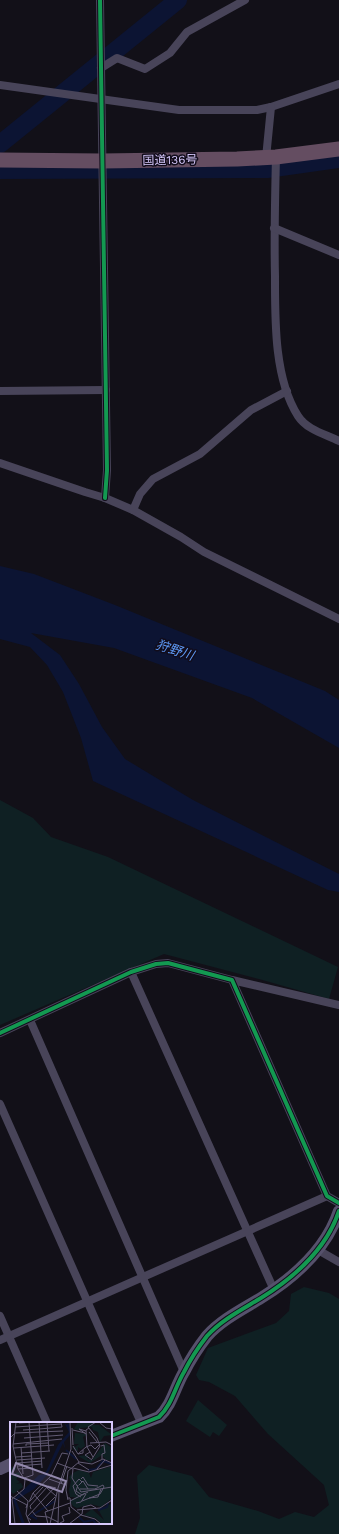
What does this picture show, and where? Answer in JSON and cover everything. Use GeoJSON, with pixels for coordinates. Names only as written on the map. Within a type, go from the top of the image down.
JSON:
{"type":"FeatureCollection","features":[{"type":"Feature","properties":{"kind":"highway","name":"国道136号"},"geometry":{"type":"LineString","coordinates":[[0,160],[102,161],[271,158],[339,149]]}},
{"type":"Feature","properties":{"kind":"main road"},"geometry":{"type":"LineString","coordinates":[[112,1436],[142,1425],[159,1417],[165,1412],[184,1372],[210,1333],[239,1311],[274,1290],[305,1265],[318,1250],[332,1227],[339,1211]]}},
{"type":"Feature","properties":{"kind":"main road"},"geometry":{"type":"LineString","coordinates":[[0,1469],[10,1464]]}},
{"type":"Feature","properties":{"kind":"street"},"geometry":{"type":"LineString","coordinates":[[100,0],[108,470],[105,498]]}},
{"type":"Feature","properties":{"kind":"street"},"geometry":{"type":"LineString","coordinates":[[101,68],[117,58],[145,69],[170,53],[187,32],[245,0]]}},
{"type":"Feature","properties":{"kind":"street"},"geometry":{"type":"LineString","coordinates":[[0,85],[179,110],[257,110],[271,107],[339,84]]}},
{"type":"Feature","properties":{"kind":"street"},"geometry":{"type":"LineString","coordinates":[[271,107],[276,340],[287,391],[298,416],[305,424],[339,441]]}},
{"type":"Feature","properties":{"kind":"street"},"geometry":{"type":"LineString","coordinates":[[274,228],[339,255]]}},
{"type":"Feature","properties":{"kind":"street"},"geometry":{"type":"LineString","coordinates":[[0,391],[106,390]]}},
{"type":"Feature","properties":{"kind":"street"},"geometry":{"type":"LineString","coordinates":[[133,510],[140,494],[153,479],[200,454],[251,410],[287,391]]}},
{"type":"Feature","properties":{"kind":"street"},"geometry":{"type":"LineString","coordinates":[[0,463],[105,498],[133,510],[185,539],[204,552],[339,619]]}},
{"type":"Feature","properties":{"kind":"street"},"geometry":{"type":"LineString","coordinates":[[0,1032],[30,1020],[131,972],[153,964],[164,963],[339,1005]]}},
{"type":"Feature","properties":{"kind":"street"},"geometry":{"type":"LineString","coordinates":[[131,972],[274,1290]]}},
{"type":"Feature","properties":{"kind":"street"},"geometry":{"type":"LineString","coordinates":[[232,980],[327,1196],[339,1203]]}},
{"type":"Feature","properties":{"kind":"street"},"geometry":{"type":"LineString","coordinates":[[30,1020],[184,1372]]}},
{"type":"Feature","properties":{"kind":"street"},"geometry":{"type":"LineString","coordinates":[[0,1104],[142,1425]]}},
{"type":"Feature","properties":{"kind":"street"},"geometry":{"type":"LineString","coordinates":[[0,1340],[327,1196]]}},
{"type":"Feature","properties":{"kind":"street"},"geometry":{"type":"LineString","coordinates":[[318,1250],[339,1262]]}},
{"type":"Feature","properties":{"kind":"street"},"geometry":{"type":"LineString","coordinates":[[0,1316],[47,1422]]}},
{"type":"Feature","properties":{"kind":"shaded area"},"geometry":{"type":"Polygon","coordinates":[[[0,800],[33,818],[51,837],[108,857],[338,967],[329,999],[164,954],[0,1025],[0,800]]]}},
{"type":"Feature","properties":{"kind":"shaded area"},"geometry":{"type":"Polygon","coordinates":[[[304,1287],[329,1293],[339,1299],[339,1534],[135,1534],[140,1518],[137,1476],[149,1465],[192,1476],[209,1497],[258,1511],[279,1519],[295,1512],[314,1517],[329,1505],[324,1485],[268,1434],[235,1396],[209,1382],[199,1380],[196,1375],[208,1348],[276,1323],[289,1311],[291,1294],[304,1287]]]}},
{"type":"Feature","properties":{"kind":"shaded area"},"geometry":{"type":"Polygon","coordinates":[[[198,1400],[227,1425],[219,1436],[213,1432],[210,1437],[186,1421],[198,1400]]]}},
{"type":"Feature","properties":{"kind":"water","name":"狩野川"},"geometry":{"type":"Polygon","coordinates":[[[0,566],[34,574],[115,605],[325,691],[339,700],[339,748],[252,698],[114,648],[31,633],[60,655],[79,684],[102,727],[125,759],[193,800],[339,874],[339,892],[328,890],[93,781],[81,738],[63,692],[47,665],[30,647],[0,639],[0,566]]]}},
{"type":"Feature","properties":{"kind":"waterway"},"geometry":{"type":"LineString","coordinates":[[0,144],[178,0]]}},
{"type":"Feature","properties":{"kind":"waterway"},"geometry":{"type":"LineString","coordinates":[[0,170],[267,169],[339,159]]}},
{"type":"Feature","properties":{"kind":"cycle path"},"geometry":{"type":"LineString","coordinates":[[100,0],[107,470],[105,498]]}},
{"type":"Feature","properties":{"kind":"cycle path"},"geometry":{"type":"LineString","coordinates":[[0,1033],[131,972],[156,964],[168,963],[232,980],[327,1196],[339,1203]]}},
{"type":"Feature","properties":{"kind":"cycle path"},"geometry":{"type":"LineString","coordinates":[[112,1436],[159,1417],[167,1407],[186,1368],[207,1336],[225,1320],[274,1290],[297,1272],[318,1250],[326,1238],[339,1211]]}}]}
